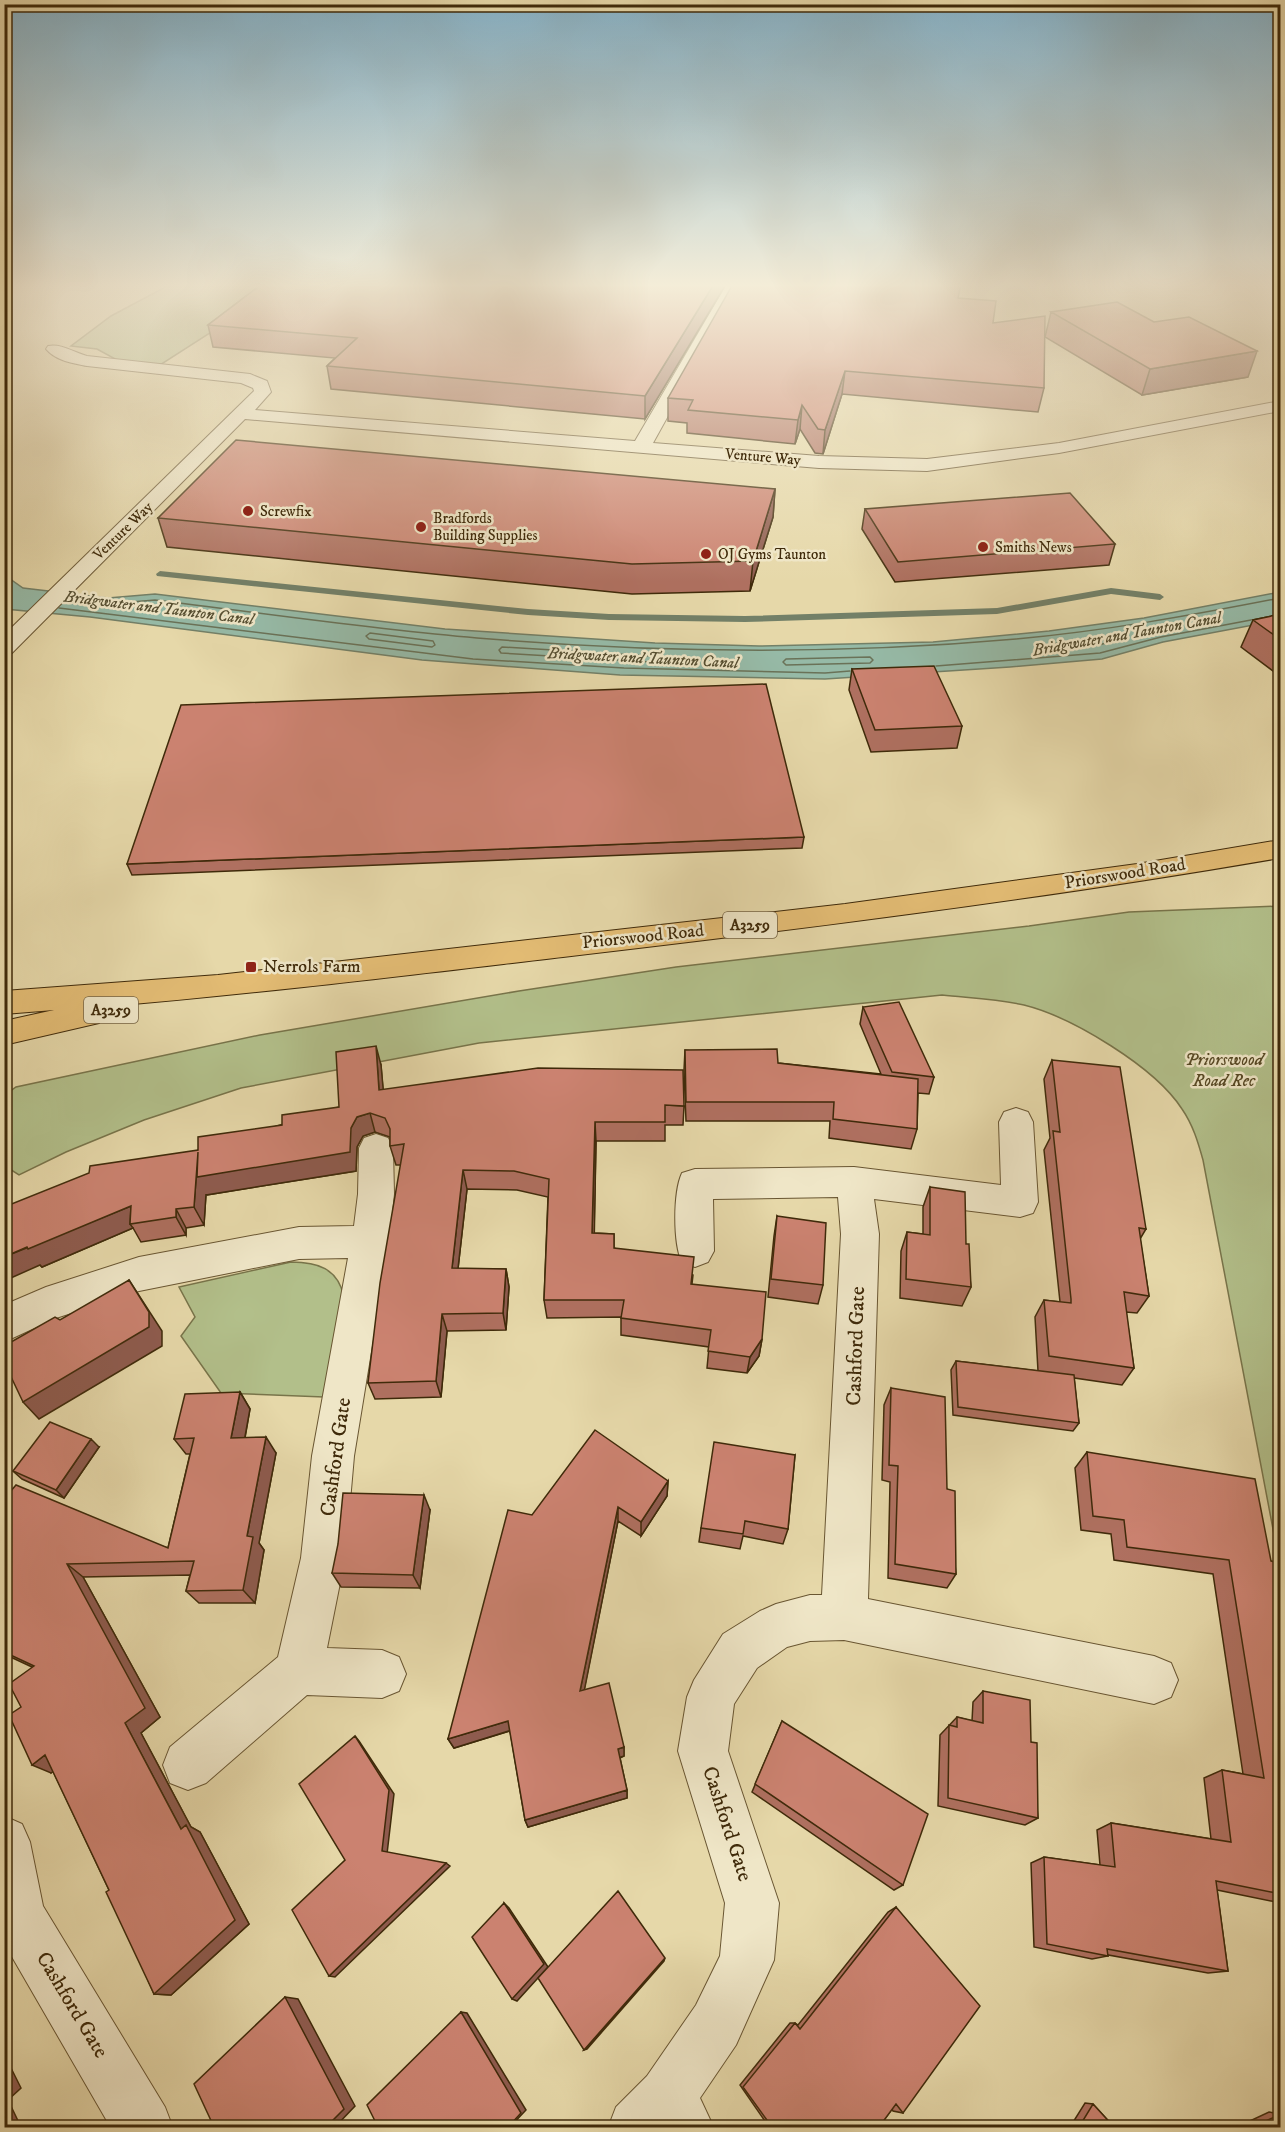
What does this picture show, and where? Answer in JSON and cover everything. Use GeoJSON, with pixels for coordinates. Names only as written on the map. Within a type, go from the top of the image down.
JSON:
{"type":"FeatureCollection","features":[{"type":"Feature","properties":{"kind":"main road","name":"Priorswood Road"},"geometry":{"type":"LineString","coordinates":[[4,1003],[218,986],[845,914],[1137,873],[1281,849]]}},
{"type":"Feature","properties":{"kind":"main road","name":"Priorswood Road"},"geometry":{"type":"LineString","coordinates":[[4,1033],[218,986]]}},
{"type":"Feature","properties":{"kind":"street","name":"Venture Way"},"geometry":{"type":"LineString","coordinates":[[4,648],[242,414],[263,392],[261,385],[257,383]]}},
{"type":"Feature","properties":{"kind":"street"},"geometry":{"type":"LineString","coordinates":[[640,447],[677,383]]}},
{"type":"Feature","properties":{"kind":"street","name":"Venture Way"},"geometry":{"type":"LineString","coordinates":[[242,414],[819,462],[927,465],[1059,448],[1281,406]]}},
{"type":"Feature","properties":{"kind":"street"},"geometry":{"type":"LineString","coordinates":[[695,1251],[695,1184],[854,1182],[1020,1202],[1016,1122]]}},
{"type":"Feature","properties":{"kind":"street","name":"Cashford Gate"},"geometry":{"type":"LineString","coordinates":[[299,1671],[323,1558],[333,1456],[370,1242],[376,1194],[376,1148]]}},
{"type":"Feature","properties":{"kind":"street","name":"Cashford Gate"},"geometry":{"type":"LineString","coordinates":[[844,1617],[860,1234],[854,1182]]}},
{"type":"Feature","properties":{"kind":"street"},"geometry":{"type":"LineString","coordinates":[[4,1324],[46,1305],[139,1274],[299,1243],[370,1242]]}},
{"type":"Feature","properties":{"kind":"street","name":"Cashford Gate"},"geometry":{"type":"LineString","coordinates":[[663,2117],[716,2025],[747,1960],[752,1903],[703,1751],[711,1697],[740,1651],[776,1627],[810,1618],[844,1617],[1154,1680]]}},
{"type":"Feature","properties":{"kind":"street"},"geometry":{"type":"LineString","coordinates":[[189,1765],[299,1671],[382,1674]]}},
{"type":"Feature","properties":{"kind":"street","name":"Cashford Gate"},"geometry":{"type":"LineString","coordinates":[[4,1842],[18,1915],[144,2127]]}},
{"type":"Feature","properties":{"kind":"green space","name":"Priorswood Road Rec"},"geometry":{"type":"Polygon","coordinates":[[[1280,906],[1280,1566],[1203,1160],[1192,1127],[1182,1109],[1169,1093],[1133,1061],[1065,1020],[1024,1005],[942,995],[479,1043],[241,1088],[144,1120],[66,1152],[19,1175],[5,1166],[5,1095],[16,1087],[260,1035],[676,967],[1029,926],[1129,912],[1280,906]]]}},
{"type":"Feature","properties":{"kind":"green space"},"geometry":{"type":"Polygon","coordinates":[[[291,1262],[309,1263],[325,1269],[337,1279],[344,1297],[324,1397],[221,1393],[181,1336],[195,1317],[179,1287],[291,1262]]]}},
{"type":"Feature","properties":{"kind":"water","name":"Bridgwater and Taunton Canal"},"geometry":{"type":"Polygon","coordinates":[[[4,578],[10,579],[23,588],[108,598],[155,594],[445,629],[655,643],[759,646],[933,642],[1049,631],[1144,618],[1280,592],[1280,620],[1163,642],[1102,659],[1010,667],[825,679],[620,675],[422,660],[90,617],[5,609],[4,578]]]}},
{"type":"Feature","properties":{"kind":"building"},"geometry":{"type":"Polygon","coordinates":[[[512,383],[653,383],[645,396],[512,383]]]}},
{"type":"Feature","properties":{"kind":"building"},"geometry":{"type":"Polygon","coordinates":[[[676,383],[841,383],[825,430],[818,429],[802,405],[798,420],[688,410],[693,400],[668,398],[676,383]]]}},
{"type":"Feature","properties":{"kind":"building"},"geometry":{"type":"Polygon","coordinates":[[[991,383],[1044,383],[1044,388],[991,383]]]}},
{"type":"Feature","properties":{"kind":"building"},"geometry":{"type":"Polygon","coordinates":[[[236,440],[775,489],[753,561],[632,564],[158,518],[236,440]]]}},
{"type":"Feature","properties":{"kind":"building"},"geometry":{"type":"Polygon","coordinates":[[[1070,493],[1115,544],[898,562],[865,509],[1070,493]]]}},
{"type":"Feature","properties":{"kind":"building"},"geometry":{"type":"Polygon","coordinates":[[[1281,614],[1281,640],[1253,620],[1281,614]]]}},
{"type":"Feature","properties":{"kind":"building"},"geometry":{"type":"Polygon","coordinates":[[[934,666],[962,726],[875,730],[852,669],[934,666]]]}},
{"type":"Feature","properties":{"kind":"building"},"geometry":{"type":"Polygon","coordinates":[[[766,684],[804,837],[127,864],[181,705],[766,684]]]}},
{"type":"Feature","properties":{"kind":"building"},"geometry":{"type":"Polygon","coordinates":[[[899,1002],[934,1077],[892,1072],[863,1007],[899,1002]]]}},
{"type":"Feature","properties":{"kind":"building"},"geometry":{"type":"Polygon","coordinates":[[[376,1046],[379,1090],[538,1068],[683,1070],[684,1106],[665,1105],[665,1122],[595,1122],[592,1233],[614,1234],[614,1248],[694,1257],[691,1284],[766,1292],[762,1339],[750,1357],[708,1351],[711,1330],[621,1318],[624,1300],[544,1300],[549,1179],[514,1171],[463,1170],[452,1268],[506,1269],[503,1313],[442,1314],[436,1381],[368,1383],[380,1283],[404,1144],[390,1146],[390,1129],[385,1118],[370,1113],[357,1117],[351,1128],[350,1152],[197,1177],[198,1152],[194,1207],[176,1209],[176,1217],[130,1224],[131,1206],[4,1257],[4,1207],[89,1173],[90,1166],[198,1150],[198,1137],[282,1125],[282,1115],[339,1107],[336,1052],[376,1046]]]}},
{"type":"Feature","properties":{"kind":"building"},"geometry":{"type":"Polygon","coordinates":[[[777,1049],[778,1063],[918,1079],[917,1129],[833,1119],[834,1102],[686,1102],[685,1050],[777,1049]]]}},
{"type":"Feature","properties":{"kind":"building"},"geometry":{"type":"Polygon","coordinates":[[[1052,1060],[1120,1067],[1146,1229],[1139,1228],[1149,1296],[1124,1292],[1134,1368],[1049,1356],[1044,1300],[1071,1303],[1053,1131],[1060,1132],[1052,1060]]]}},
{"type":"Feature","properties":{"kind":"building"},"geometry":{"type":"Polygon","coordinates":[[[930,1187],[965,1192],[966,1244],[969,1244],[971,1287],[906,1279],[907,1232],[930,1235],[930,1187]]]}},
{"type":"Feature","properties":{"kind":"building"},"geometry":{"type":"Polygon","coordinates":[[[777,1216],[826,1223],[823,1285],[771,1279],[777,1216]]]}},
{"type":"Feature","properties":{"kind":"building"},"geometry":{"type":"Polygon","coordinates":[[[129,1280],[149,1312],[149,1327],[23,1402],[4,1362],[4,1346],[55,1317],[60,1320],[129,1280]]]}},
{"type":"Feature","properties":{"kind":"building"},"geometry":{"type":"Polygon","coordinates":[[[956,1361],[1074,1375],[1079,1423],[958,1407],[956,1361]]]}},
{"type":"Feature","properties":{"kind":"building"},"geometry":{"type":"Polygon","coordinates":[[[891,1388],[945,1397],[947,1489],[955,1491],[956,1574],[895,1564],[898,1466],[889,1465],[891,1388]]]}},
{"type":"Feature","properties":{"kind":"building"},"geometry":{"type":"Polygon","coordinates":[[[240,1392],[231,1438],[266,1437],[247,1536],[253,1537],[243,1590],[186,1591],[194,1561],[67,1564],[145,1708],[125,1723],[181,1829],[186,1825],[235,1920],[154,1994],[106,1892],[109,1890],[45,1755],[32,1765],[9,1715],[21,1707],[9,1684],[34,1666],[4,1652],[4,1499],[16,1485],[168,1548],[194,1438],[174,1439],[185,1394],[240,1392]]]}},
{"type":"Feature","properties":{"kind":"building"},"geometry":{"type":"Polygon","coordinates":[[[50,1422],[91,1439],[56,1490],[13,1471],[50,1422]]]}},
{"type":"Feature","properties":{"kind":"building"},"geometry":{"type":"Polygon","coordinates":[[[595,1430],[668,1481],[641,1522],[618,1507],[580,1691],[609,1683],[624,1747],[618,1749],[627,1790],[525,1820],[508,1721],[448,1739],[508,1510],[532,1515],[595,1430]]]}},
{"type":"Feature","properties":{"kind":"building"},"geometry":{"type":"Polygon","coordinates":[[[714,1442],[795,1455],[788,1529],[745,1521],[743,1534],[701,1528],[714,1442]]]}},
{"type":"Feature","properties":{"kind":"building"},"geometry":{"type":"Polygon","coordinates":[[[1087,1452],[1255,1479],[1271,1561],[1276,1562],[1281,1586],[1281,1894],[1216,1881],[1228,1971],[1107,1949],[1108,1956],[1047,1944],[1044,1857],[1115,1867],[1111,1823],[1231,1842],[1222,1770],[1264,1778],[1229,1560],[1127,1547],[1124,1520],[1093,1516],[1087,1452]]]}},
{"type":"Feature","properties":{"kind":"building"},"geometry":{"type":"Polygon","coordinates":[[[343,1493],[424,1495],[413,1575],[332,1573],[338,1544],[343,1493]]]}},
{"type":"Feature","properties":{"kind":"building"},"geometry":{"type":"Polygon","coordinates":[[[983,1691],[1030,1700],[1031,1742],[1037,1743],[1038,1818],[948,1798],[949,1725],[957,1727],[957,1717],[983,1723],[983,1691]]]}},
{"type":"Feature","properties":{"kind":"building"},"geometry":{"type":"Polygon","coordinates":[[[782,1721],[928,1814],[903,1885],[755,1784],[782,1721]]]}},
{"type":"Feature","properties":{"kind":"building"},"geometry":{"type":"Polygon","coordinates":[[[355,1736],[389,1790],[382,1851],[446,1863],[329,1976],[292,1910],[345,1860],[299,1784],[355,1736]]]}},
{"type":"Feature","properties":{"kind":"building"},"geometry":{"type":"Polygon","coordinates":[[[618,1891],[665,1958],[584,2050],[538,1978],[618,1891]]]}},
{"type":"Feature","properties":{"kind":"building"},"geometry":{"type":"Polygon","coordinates":[[[504,1903],[544,1964],[512,1999],[472,1937],[504,1903]]]}},
{"type":"Feature","properties":{"kind":"building"},"geometry":{"type":"Polygon","coordinates":[[[896,1907],[980,2006],[903,2113],[896,2104],[879,2127],[772,2127],[743,2087],[795,2023],[800,2029],[896,1907]]]}},
{"type":"Feature","properties":{"kind":"building"},"geometry":{"type":"Polygon","coordinates":[[[285,1997],[344,2109],[326,2127],[214,2127],[194,2084],[285,1997]]]}},
{"type":"Feature","properties":{"kind":"building"},"geometry":{"type":"Polygon","coordinates":[[[461,2012],[521,2113],[508,2127],[378,2127],[367,2105],[461,2012]]]}},
{"type":"Feature","properties":{"kind":"building"},"geometry":{"type":"Polygon","coordinates":[[[1093,2104],[1114,2127],[1079,2127],[1093,2104]]]}},
{"type":"Feature","properties":{"kind":"building"},"geometry":{"type":"Polygon","coordinates":[[[1281,2114],[1281,2127],[1253,2127],[1281,2114]]]}},
{"type":"Feature","properties":{"kind":"waterway"},"geometry":{"type":"LineString","coordinates":[[160,574],[528,612],[609,617],[745,619],[997,611],[1111,591],[1160,597]]}},
{"type":"Feature","properties":{"kind":"place","name":"Screwfix"},"geometry":{"type":"Point","coordinates":[248,511]}},
{"type":"Feature","properties":{"kind":"place","name":"Bradfords Building Supplies"},"geometry":{"type":"Point","coordinates":[421,527]}},
{"type":"Feature","properties":{"kind":"place","name":"Smiths News"},"geometry":{"type":"Point","coordinates":[983,547]}},
{"type":"Feature","properties":{"kind":"place","name":"OJ Gyms Taunton"},"geometry":{"type":"Point","coordinates":[706,554]}},
{"type":"Feature","properties":{"kind":"place","name":"Nerrols Farm"},"geometry":{"type":"Point","coordinates":[251,967]}}]}
